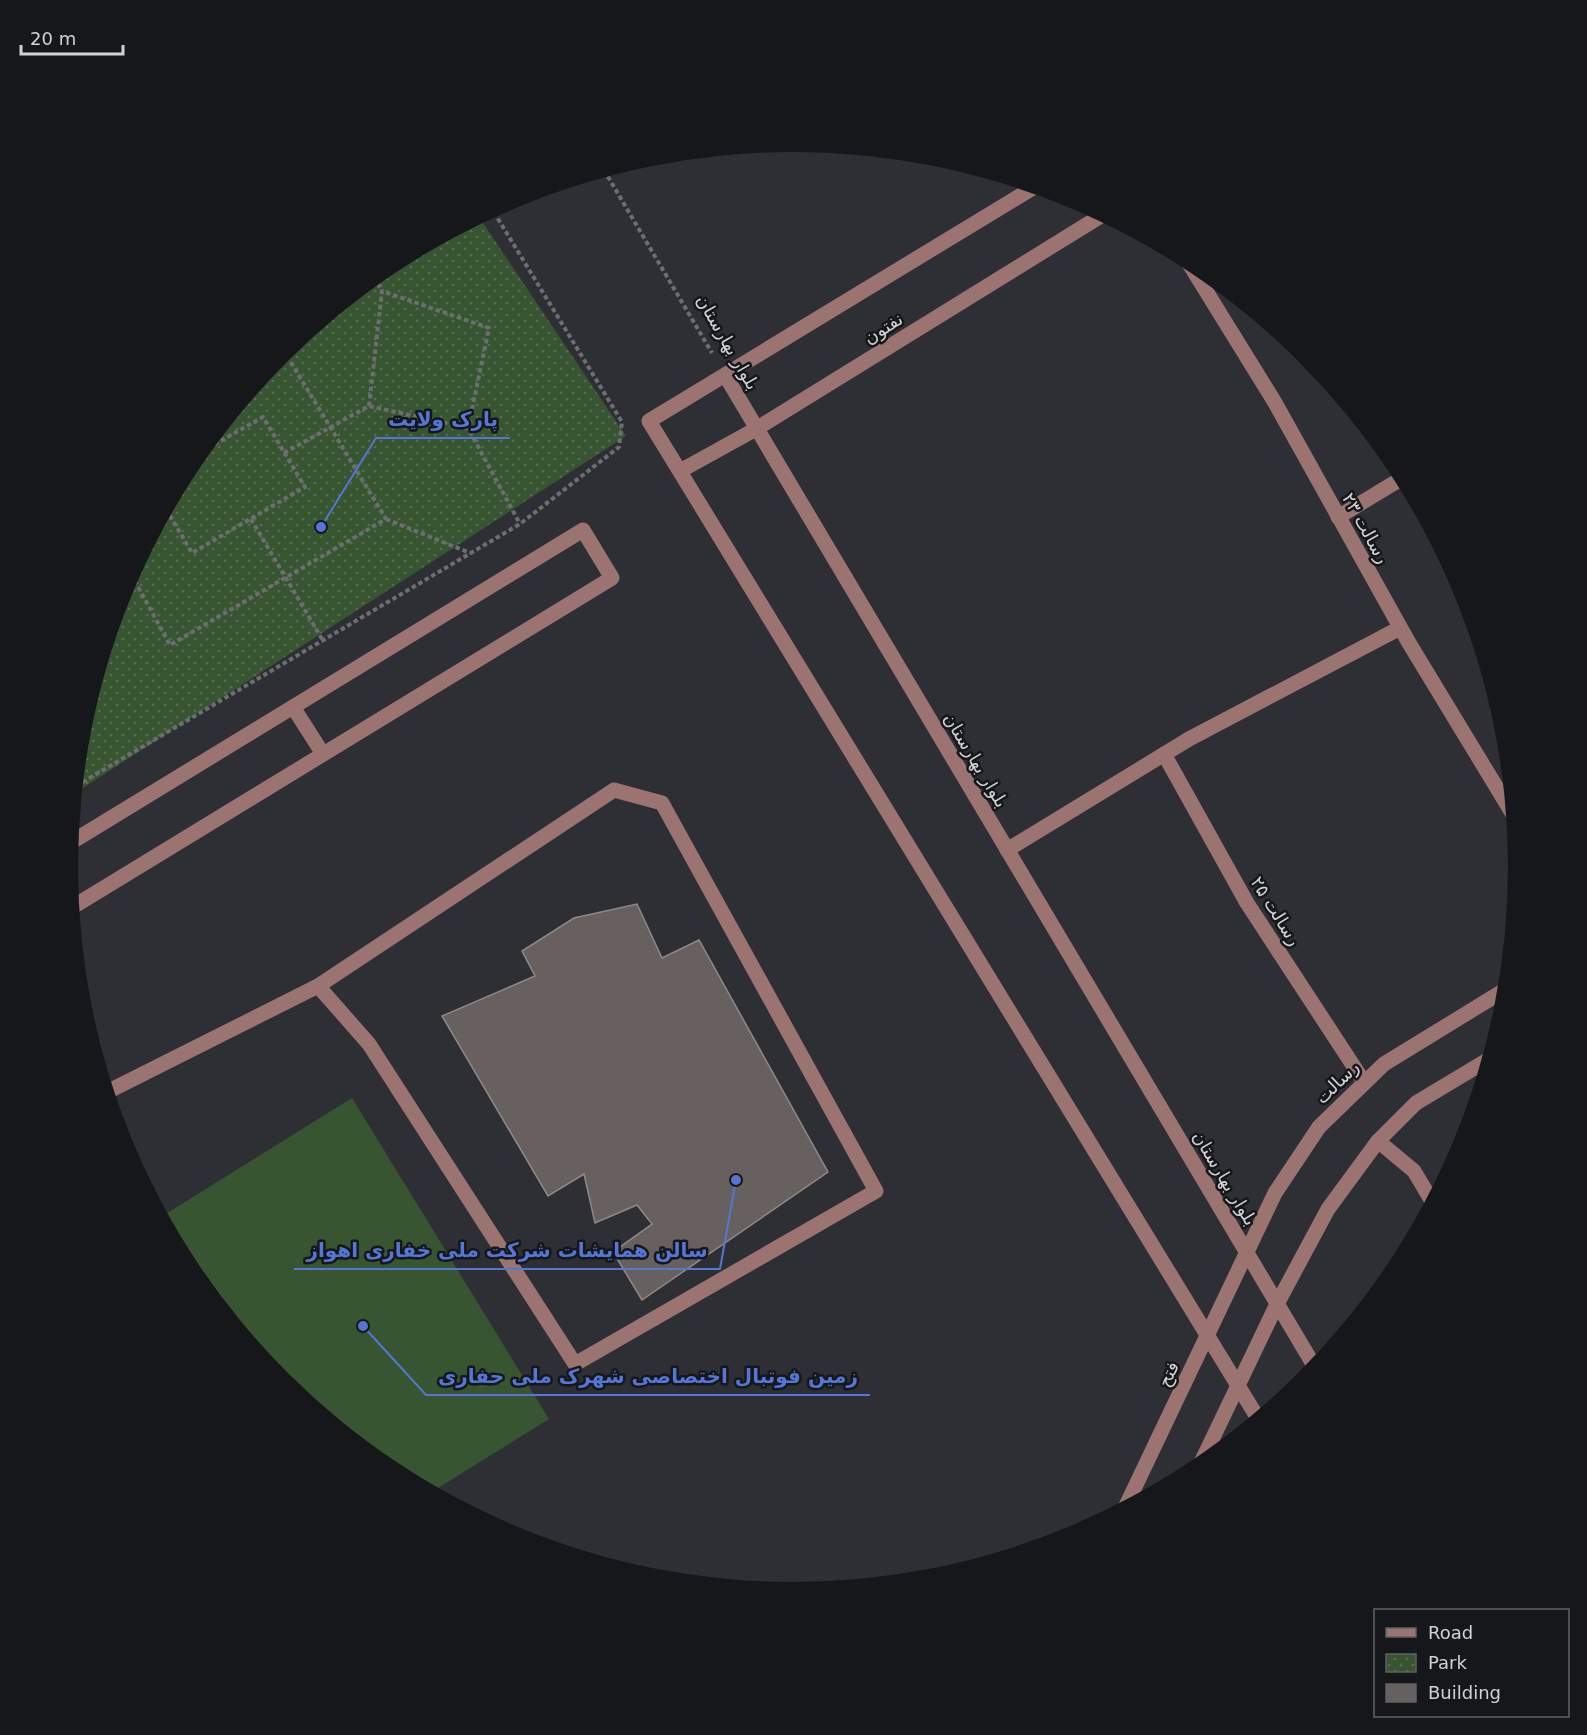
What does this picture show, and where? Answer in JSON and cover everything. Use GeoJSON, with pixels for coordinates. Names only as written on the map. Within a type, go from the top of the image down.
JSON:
{"type":"FeatureCollection","features":[{"type":"Feature","properties":{"kind":"street"},"geometry":{"type":"LineString","coordinates":[[1026,191],[648,421],[1255,1413]]}},
{"type":"Feature","properties":{"kind":"street","name":"نفتون"},"geometry":{"type":"LineString","coordinates":[[680,471],[756,429],[1095,219]]}},
{"type":"Feature","properties":{"kind":"street","name":"رسالت ۲۳"},"geometry":{"type":"LineString","coordinates":[[1198,278],[1274,401],[1400,628],[1505,802]]}},
{"type":"Feature","properties":{"kind":"street","name":"بلوار بهارستان"},"geometry":{"type":"LineString","coordinates":[[725,375],[1311,1360]]}},
{"type":"Feature","properties":{"kind":"street"},"geometry":{"type":"LineString","coordinates":[[1338,517],[1396,482]]}},
{"type":"Feature","properties":{"kind":"street"},"geometry":{"type":"LineString","coordinates":[[79,837],[583,530],[612,578],[80,903]]}},
{"type":"Feature","properties":{"kind":"street"},"geometry":{"type":"LineString","coordinates":[[1007,850],[1164,754],[1334,661],[1400,628]]}},
{"type":"Feature","properties":{"kind":"street"},"geometry":{"type":"LineString","coordinates":[[292,707],[323,754]]}},
{"type":"Feature","properties":{"kind":"street","name":"رسالت ۲۵"},"geometry":{"type":"LineString","coordinates":[[1164,754],[1247,903],[1364,1082]]}},
{"type":"Feature","properties":{"kind":"street"},"geometry":{"type":"LineString","coordinates":[[113,1089],[318,986],[614,790],[662,803],[876,1191],[576,1364],[369,1044],[318,986]]}},
{"type":"Feature","properties":{"kind":"street","name":"رسالت"},"geometry":{"type":"LineString","coordinates":[[1248,1254],[1275,1193],[1313,1136],[1364,1082],[1384,1064],[1497,995]]}},
{"type":"Feature","properties":{"kind":"street"},"geometry":{"type":"LineString","coordinates":[[1207,1451],[1277,1305],[1328,1209],[1378,1141],[1416,1103],[1482,1064]]}},
{"type":"Feature","properties":{"kind":"street"},"geometry":{"type":"LineString","coordinates":[[1378,1141],[1414,1171],[1429,1195]]}},
{"type":"Feature","properties":{"kind":"street","name":"فتح"},"geometry":{"type":"LineString","coordinates":[[1130,1498],[1248,1254]]}},
{"type":"Feature","properties":{"kind":"path","name":"بلوار بهارستان"},"geometry":{"type":"LineString","coordinates":[[608,176],[725,375]]}},
{"type":"Feature","properties":{"kind":"path"},"geometry":{"type":"LineString","coordinates":[[83,781],[520,524],[619,447],[622,422],[497,217]]}},
{"type":"Feature","properties":{"kind":"path"},"geometry":{"type":"LineString","coordinates":[[369,406],[382,291],[379,285]]}},
{"type":"Feature","properties":{"kind":"path"},"geometry":{"type":"LineString","coordinates":[[382,291],[489,328],[468,428],[520,524]]}},
{"type":"Feature","properties":{"kind":"path"},"geometry":{"type":"LineString","coordinates":[[290,360],[386,519],[470,553]]}},
{"type":"Feature","properties":{"kind":"path"},"geometry":{"type":"LineString","coordinates":[[284,453],[329,426],[369,406],[468,428]]}},
{"type":"Feature","properties":{"kind":"path"},"geometry":{"type":"LineString","coordinates":[[171,516],[192,553],[305,487],[263,417],[221,439]]}},
{"type":"Feature","properties":{"kind":"path"},"geometry":{"type":"LineString","coordinates":[[250,519],[322,640]]}},
{"type":"Feature","properties":{"kind":"path"},"geometry":{"type":"LineString","coordinates":[[137,584],[170,645],[386,519]]}},
{"type":"Feature","properties":{"kind":"green space"},"geometry":{"type":"Polygon","coordinates":[[[483,223],[626,436],[83,788],[102,682],[116,638],[132,594],[174,510],[226,432],[256,396],[322,330],[396,273],[436,248],[483,223]]]}},
{"type":"Feature","properties":{"kind":"green space"},"geometry":{"type":"Polygon","coordinates":[[[352,1098],[549,1419],[438,1488],[436,1487],[358,1435],[288,1373],[226,1303],[199,1265],[168,1213],[352,1098]]]}},
{"type":"Feature","properties":{"kind":"building"},"geometry":{"type":"Polygon","coordinates":[[[637,904],[662,958],[699,940],[828,1172],[642,1300],[613,1252],[652,1224],[637,1205],[595,1223],[584,1174],[548,1196],[442,1016],[535,976],[522,951],[574,918],[637,904]]]}},
{"type":"Feature","properties":{"kind":"place","name":"پارک ولایت"},"geometry":{"type":"Point","coordinates":[321,527]}},
{"type":"Feature","properties":{"kind":"place","name":"سالن همایشات شرکت ملی خفاری اهواز"},"geometry":{"type":"Point","coordinates":[736,1180]}},
{"type":"Feature","properties":{"kind":"place","name":"زمین فوتبال اختصاصی شهرک ملی حفاری"},"geometry":{"type":"Point","coordinates":[363,1326]}}]}
